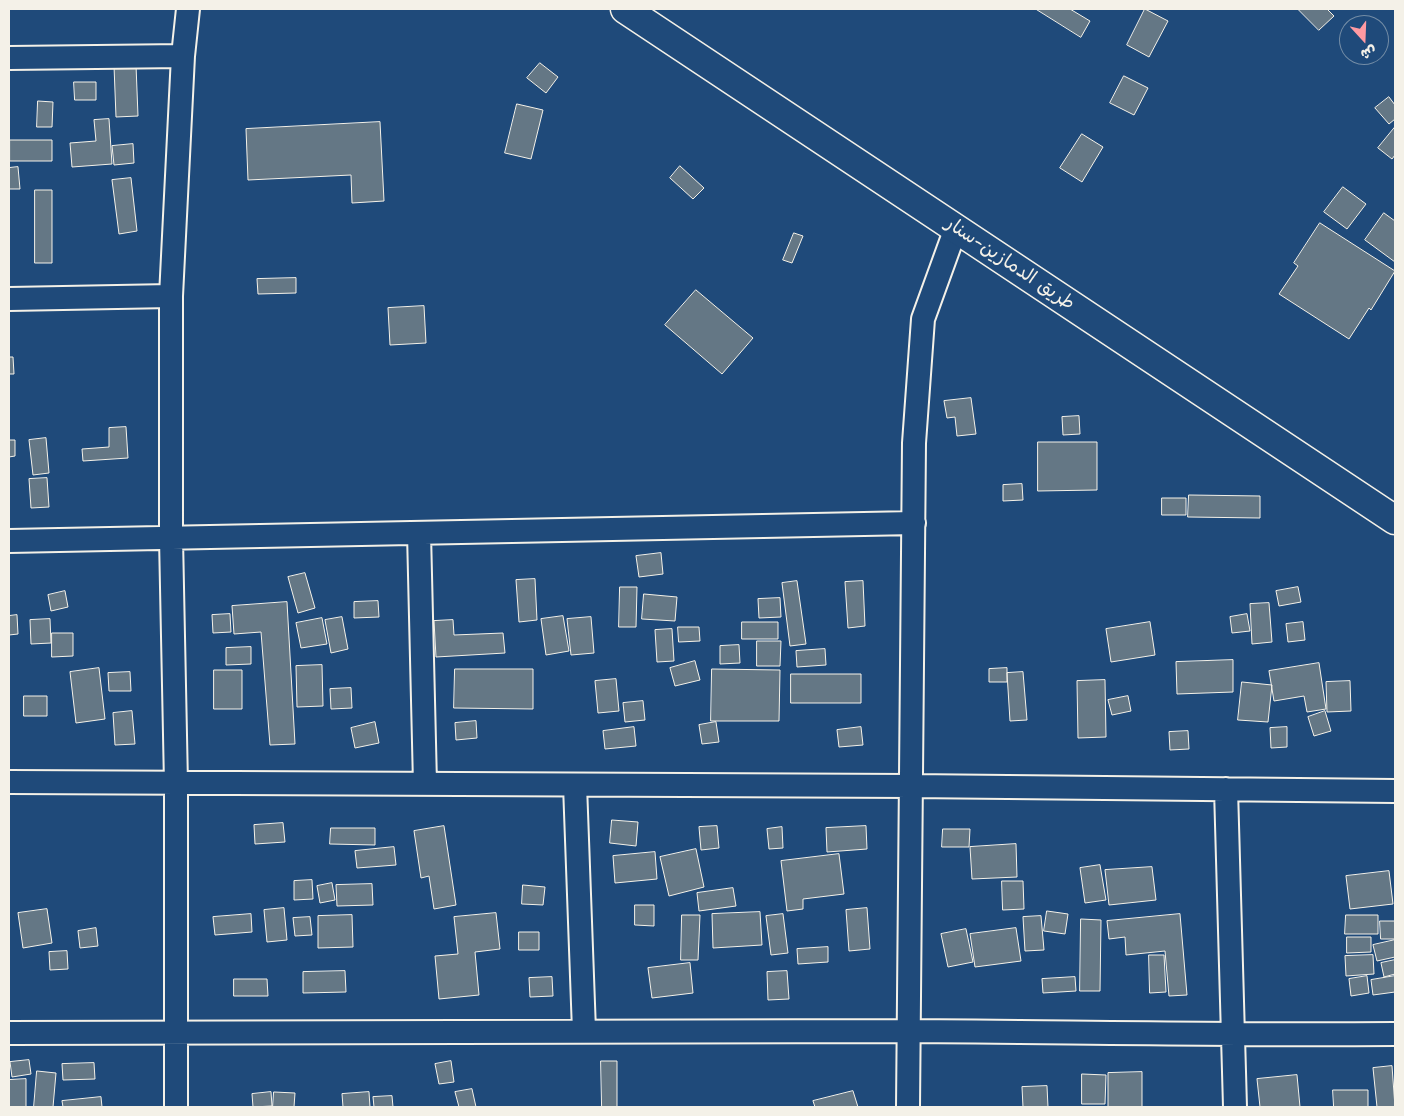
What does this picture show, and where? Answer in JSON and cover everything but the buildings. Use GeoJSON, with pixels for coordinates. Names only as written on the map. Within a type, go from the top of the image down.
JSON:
{"type":"FeatureCollection","features":[{"type":"Feature","properties":{"kind":"highway","name":"طريق الدمازين-سنار"},"geometry":{"type":"LineString","coordinates":[[625,9],[1395,520]]}},
{"type":"Feature","properties":{"kind":"street"},"geometry":{"type":"LineString","coordinates":[[176,1107],[176,784],[170,538],[171,296],[183,56],[188,9]]}},
{"type":"Feature","properties":{"kind":"street"},"geometry":{"type":"LineString","coordinates":[[9,58],[183,56]]}},
{"type":"Feature","properties":{"kind":"street"},"geometry":{"type":"LineString","coordinates":[[908,1107],[914,443],[923,319],[956,228]]}},
{"type":"Feature","properties":{"kind":"street"},"geometry":{"type":"LineString","coordinates":[[9,299],[171,296]]}},
{"type":"Feature","properties":{"kind":"street"},"geometry":{"type":"LineString","coordinates":[[9,541],[914,523]]}},
{"type":"Feature","properties":{"kind":"street"},"geometry":{"type":"LineString","coordinates":[[419,533],[425,784]]}},
{"type":"Feature","properties":{"kind":"street"},"geometry":{"type":"LineString","coordinates":[[9,782],[911,786],[1395,791]]}},
{"type":"Feature","properties":{"kind":"street"},"geometry":{"type":"LineString","coordinates":[[575,785],[584,1031]]}},
{"type":"Feature","properties":{"kind":"street"},"geometry":{"type":"LineString","coordinates":[[1226,789],[1235,1107]]}},
{"type":"Feature","properties":{"kind":"street"},"geometry":{"type":"LineString","coordinates":[[9,1033],[176,1031],[909,1031],[1234,1035],[1395,1034]]}}]}
